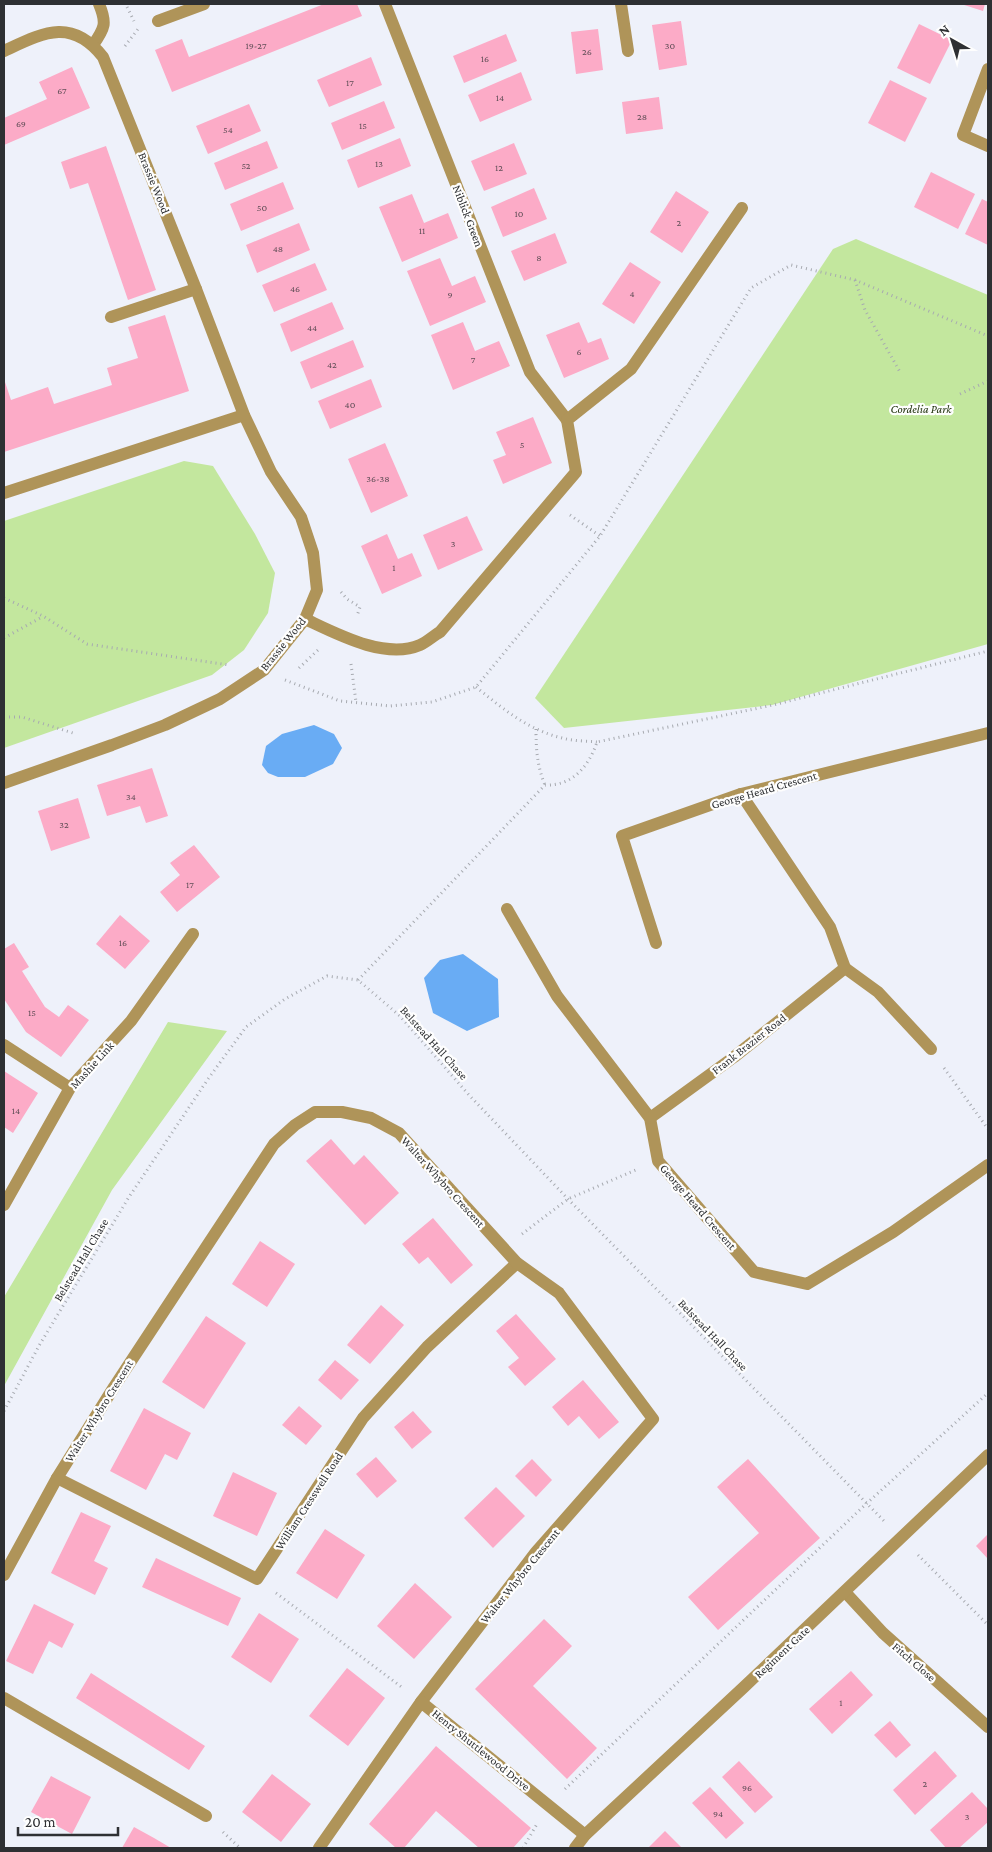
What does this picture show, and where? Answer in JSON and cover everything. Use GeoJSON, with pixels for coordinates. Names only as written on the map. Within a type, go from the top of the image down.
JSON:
{"type":"FeatureCollection","features":[{"type":"Feature","properties":{"kind":"street"},"geometry":{"type":"LineString","coordinates":[[94,45],[103,30],[105,18],[100,4]]}},
{"type":"Feature","properties":{"kind":"street"},"geometry":{"type":"LineString","coordinates":[[158,21],[204,4]]}},
{"type":"Feature","properties":{"kind":"street","name":"Niblick Green"},"geometry":{"type":"LineString","coordinates":[[305,619],[343,637],[389,650],[419,645],[440,632],[451,621],[576,472],[567,420],[530,372],[385,4]]}},
{"type":"Feature","properties":{"kind":"street"},"geometry":{"type":"LineString","coordinates":[[620,4],[628,51]]}},
{"type":"Feature","properties":{"kind":"street","name":"Brassie Wood"},"geometry":{"type":"LineString","coordinates":[[4,51],[29,39],[53,32],[69,32],[83,37],[94,45],[103,57],[196,288],[244,415],[271,472],[301,517],[313,554],[317,590],[305,619],[264,670],[220,699],[165,725],[112,746],[4,783]]}},
{"type":"Feature","properties":{"kind":"street"},"geometry":{"type":"LineString","coordinates":[[988,69],[963,135],[988,146]]}},
{"type":"Feature","properties":{"kind":"street"},"geometry":{"type":"LineString","coordinates":[[567,420],[631,369],[742,208]]}},
{"type":"Feature","properties":{"kind":"street"},"geometry":{"type":"LineString","coordinates":[[111,317],[196,288]]}},
{"type":"Feature","properties":{"kind":"street"},"geometry":{"type":"LineString","coordinates":[[4,493],[244,415]]}},
{"type":"Feature","properties":{"kind":"street","name":"George Heard Crescent"},"geometry":{"type":"LineString","coordinates":[[656,943],[622,836],[741,794],[988,733]]}},
{"type":"Feature","properties":{"kind":"street"},"geometry":{"type":"LineString","coordinates":[[741,794],[830,927],[845,968],[878,992],[931,1049]]}},
{"type":"Feature","properties":{"kind":"street","name":"George Heard Crescent"},"geometry":{"type":"LineString","coordinates":[[507,909],[557,996],[650,1118],[658,1161],[754,1272],[807,1284],[893,1232],[988,1165]]}},
{"type":"Feature","properties":{"kind":"street","name":"Mashie Link"},"geometry":{"type":"LineString","coordinates":[[4,1205],[70,1088],[131,1022],[193,934]]}},
{"type":"Feature","properties":{"kind":"street","name":"Frank Brazier Road"},"geometry":{"type":"LineString","coordinates":[[650,1118],[734,1057],[845,968]]}},
{"type":"Feature","properties":{"kind":"street"},"geometry":{"type":"LineString","coordinates":[[4,1045],[70,1088]]}},
{"type":"Feature","properties":{"kind":"street","name":"Walter Whybro Crescent"},"geometry":{"type":"LineString","coordinates":[[4,1575],[57,1478],[114,1387],[274,1144],[295,1125],[315,1112],[342,1112],[371,1118],[399,1133],[517,1263],[559,1293],[653,1419],[536,1552],[421,1702]]}},
{"type":"Feature","properties":{"kind":"street","name":"William Cresswell Road"},"geometry":{"type":"LineString","coordinates":[[257,1579],[363,1418],[427,1347],[517,1263]]}},
{"type":"Feature","properties":{"kind":"street","name":"Regiment Gate"},"geometry":{"type":"LineString","coordinates":[[575,1848],[585,1835],[845,1592],[900,1537],[988,1455]]}},
{"type":"Feature","properties":{"kind":"street"},"geometry":{"type":"LineString","coordinates":[[57,1478],[257,1579]]}},
{"type":"Feature","properties":{"kind":"street","name":"Fitch Close"},"geometry":{"type":"LineString","coordinates":[[845,1592],[882,1633],[988,1727]]}},
{"type":"Feature","properties":{"kind":"street"},"geometry":{"type":"LineString","coordinates":[[4,1698],[206,1816]]}},
{"type":"Feature","properties":{"kind":"street","name":"Henry Shuttlewood Drive"},"geometry":{"type":"LineString","coordinates":[[318,1848],[421,1702],[585,1835]]}},
{"type":"Feature","properties":{"kind":"path"},"geometry":{"type":"LineString","coordinates":[[110,72],[128,64],[125,46],[138,29],[126,4]]}},
{"type":"Feature","properties":{"kind":"path"},"geometry":{"type":"LineString","coordinates":[[4,598],[42,616],[87,644],[264,670],[289,682],[340,701],[390,706],[432,702],[476,687],[600,536],[751,288],[791,265],[855,280],[988,336]]}},
{"type":"Feature","properties":{"kind":"path"},"geometry":{"type":"LineString","coordinates":[[855,280],[866,310],[900,372]]}},
{"type":"Feature","properties":{"kind":"path"},"geometry":{"type":"LineString","coordinates":[[960,394],[988,381]]}},
{"type":"Feature","properties":{"kind":"path"},"geometry":{"type":"LineString","coordinates":[[551,501],[600,536]]}},
{"type":"Feature","properties":{"kind":"path"},"geometry":{"type":"LineString","coordinates":[[4,638],[42,616]]}},
{"type":"Feature","properties":{"kind":"path"},"geometry":{"type":"LineString","coordinates":[[476,687],[512,716],[536,729],[562,738],[597,742],[773,705],[988,651]]}},
{"type":"Feature","properties":{"kind":"path"},"geometry":{"type":"LineString","coordinates":[[351,660],[356,703]]}},
{"type":"Feature","properties":{"kind":"path"},"geometry":{"type":"LineString","coordinates":[[4,717],[22,717],[112,746]]}},
{"type":"Feature","properties":{"kind":"path"},"geometry":{"type":"LineString","coordinates":[[536,729],[536,753],[540,773],[545,785]]}},
{"type":"Feature","properties":{"kind":"path"},"geometry":{"type":"LineString","coordinates":[[358,980],[545,785],[553,785],[565,781],[587,766],[597,742]]}},
{"type":"Feature","properties":{"kind":"path","name":"Belstead Hall Chase"},"geometry":{"type":"LineString","coordinates":[[4,1411],[40,1344],[129,1198],[208,1079],[246,1027],[285,999],[327,976],[358,980],[400,1016],[469,1095],[568,1199],[865,1504],[988,1625]]}},
{"type":"Feature","properties":{"kind":"path"},"geometry":{"type":"LineString","coordinates":[[931,1049],[988,1129]]}},
{"type":"Feature","properties":{"kind":"path"},"geometry":{"type":"LineString","coordinates":[[504,1248],[568,1199],[658,1161]]}},
{"type":"Feature","properties":{"kind":"path"},"geometry":{"type":"LineString","coordinates":[[523,1848],[548,1804],[865,1504],[988,1393]]}},
{"type":"Feature","properties":{"kind":"path"},"geometry":{"type":"LineString","coordinates":[[257,1579],[421,1702]]}},
{"type":"Feature","properties":{"kind":"green space","name":"Cordelia Park"},"geometry":{"type":"Polygon","coordinates":[[[856,239],[988,295],[988,644],[772,705],[564,728],[535,698],[833,249],[856,239]]]}},
{"type":"Feature","properties":{"kind":"green space"},"geometry":{"type":"Polygon","coordinates":[[[184,461],[213,466],[255,534],[275,573],[268,613],[244,650],[212,675],[4,748],[4,521],[184,461]]]}},
{"type":"Feature","properties":{"kind":"green space"},"geometry":{"type":"Polygon","coordinates":[[[168,1022],[227,1031],[112,1190],[4,1386],[4,1297],[168,1022]]]}},
{"type":"Feature","properties":{"kind":"water"},"geometry":{"type":"Polygon","coordinates":[[[314,725],[334,734],[342,748],[333,764],[305,777],[278,777],[268,773],[262,765],[266,746],[282,734],[314,725]]]}},
{"type":"Feature","properties":{"kind":"water"},"geometry":{"type":"Polygon","coordinates":[[[463,954],[498,979],[499,1017],[467,1031],[433,1013],[424,978],[440,960],[463,954]]]}},
{"type":"Feature","properties":{"kind":"building"},"geometry":{"type":"Polygon","coordinates":[[[324,4],[357,4],[362,16],[172,92],[155,50],[182,39],[189,57],[324,4]]]}},
{"type":"Feature","properties":{"kind":"building"},"geometry":{"type":"Polygon","coordinates":[[[961,4],[985,4],[983,11],[961,4]]]}},
{"type":"Feature","properties":{"kind":"building"},"geometry":{"type":"Polygon","coordinates":[[[681,21],[687,65],[659,70],[652,25],[681,21]]]}},
{"type":"Feature","properties":{"kind":"building"},"geometry":{"type":"Polygon","coordinates":[[[919,24],[952,40],[930,84],[897,68],[919,24]]]}},
{"type":"Feature","properties":{"kind":"building"},"geometry":{"type":"Polygon","coordinates":[[[598,29],[603,70],[576,74],[571,32],[598,29]]]}},
{"type":"Feature","properties":{"kind":"building"},"geometry":{"type":"Polygon","coordinates":[[[506,34],[517,61],[464,83],[453,56],[506,34]]]}},
{"type":"Feature","properties":{"kind":"building"},"geometry":{"type":"Polygon","coordinates":[[[371,57],[382,85],[329,107],[317,80],[371,57]]]}},
{"type":"Feature","properties":{"kind":"building"},"geometry":{"type":"Polygon","coordinates":[[[72,67],[90,108],[4,145],[4,118],[47,99],[39,82],[72,67]]]}},
{"type":"Feature","properties":{"kind":"building"},"geometry":{"type":"Polygon","coordinates":[[[521,72],[532,100],[480,122],[468,95],[521,72]]]}},
{"type":"Feature","properties":{"kind":"building"},"geometry":{"type":"Polygon","coordinates":[[[890,80],[927,98],[905,142],[868,123],[890,80]]]}},
{"type":"Feature","properties":{"kind":"building"},"geometry":{"type":"Polygon","coordinates":[[[659,97],[663,129],[626,134],[622,102],[659,97]]]}},
{"type":"Feature","properties":{"kind":"building"},"geometry":{"type":"Polygon","coordinates":[[[384,101],[395,128],[342,150],[331,123],[384,101]]]}},
{"type":"Feature","properties":{"kind":"building"},"geometry":{"type":"Polygon","coordinates":[[[249,104],[261,131],[208,154],[196,126],[249,104]]]}},
{"type":"Feature","properties":{"kind":"building"},"geometry":{"type":"Polygon","coordinates":[[[400,138],[411,166],[358,188],[347,160],[400,138]]]}},
{"type":"Feature","properties":{"kind":"building"},"geometry":{"type":"Polygon","coordinates":[[[267,141],[278,168],[225,190],[214,163],[267,141]]]}},
{"type":"Feature","properties":{"kind":"building"},"geometry":{"type":"Polygon","coordinates":[[[514,143],[527,174],[484,191],[471,161],[514,143]]]}},
{"type":"Feature","properties":{"kind":"building"},"geometry":{"type":"Polygon","coordinates":[[[106,146],[156,290],[128,300],[88,183],[70,189],[61,162],[106,146]]]}},
{"type":"Feature","properties":{"kind":"building"},"geometry":{"type":"Polygon","coordinates":[[[931,172],[975,194],[958,229],[914,207],[931,172]]]}},
{"type":"Feature","properties":{"kind":"building"},"geometry":{"type":"Polygon","coordinates":[[[283,182],[294,209],[241,231],[230,204],[283,182]]]}},
{"type":"Feature","properties":{"kind":"building"},"geometry":{"type":"Polygon","coordinates":[[[534,188],[547,219],[503,237],[491,207],[534,188]]]}},
{"type":"Feature","properties":{"kind":"building"},"geometry":{"type":"Polygon","coordinates":[[[676,191],[709,212],[682,253],[650,232],[676,191]]]}},
{"type":"Feature","properties":{"kind":"building"},"geometry":{"type":"Polygon","coordinates":[[[412,194],[424,223],[448,213],[458,238],[402,262],[379,207],[412,194]]]}},
{"type":"Feature","properties":{"kind":"building"},"geometry":{"type":"Polygon","coordinates":[[[982,199],[988,202],[988,245],[965,234],[982,199]]]}},
{"type":"Feature","properties":{"kind":"building"},"geometry":{"type":"Polygon","coordinates":[[[299,223],[310,250],[257,273],[246,245],[299,223]]]}},
{"type":"Feature","properties":{"kind":"building"},"geometry":{"type":"Polygon","coordinates":[[[555,233],[567,263],[524,281],[511,251],[555,233]]]}},
{"type":"Feature","properties":{"kind":"building"},"geometry":{"type":"Polygon","coordinates":[[[440,258],[452,286],[475,276],[486,302],[430,326],[407,271],[440,258]]]}},
{"type":"Feature","properties":{"kind":"building"},"geometry":{"type":"Polygon","coordinates":[[[630,262],[661,282],[634,324],[602,304],[630,262]]]}},
{"type":"Feature","properties":{"kind":"building"},"geometry":{"type":"Polygon","coordinates":[[[315,263],[327,290],[274,312],[262,285],[315,263]]]}},
{"type":"Feature","properties":{"kind":"building"},"geometry":{"type":"Polygon","coordinates":[[[332,302],[344,329],[291,352],[280,324],[332,302]]]}},
{"type":"Feature","properties":{"kind":"building"},"geometry":{"type":"Polygon","coordinates":[[[165,315],[189,391],[4,452],[4,379],[11,400],[48,387],[54,404],[112,385],[107,368],[138,358],[128,327],[165,315]]]}},
{"type":"Feature","properties":{"kind":"building"},"geometry":{"type":"Polygon","coordinates":[[[463,322],[475,351],[499,341],[510,366],[453,390],[431,335],[463,322]]]}},
{"type":"Feature","properties":{"kind":"building"},"geometry":{"type":"Polygon","coordinates":[[[579,322],[588,343],[601,338],[609,359],[564,378],[546,335],[579,322]]]}},
{"type":"Feature","properties":{"kind":"building"},"geometry":{"type":"Polygon","coordinates":[[[353,340],[364,367],[311,389],[300,362],[353,340]]]}},
{"type":"Feature","properties":{"kind":"building"},"geometry":{"type":"Polygon","coordinates":[[[371,379],[382,407],[330,429],[318,401],[371,379]]]}},
{"type":"Feature","properties":{"kind":"building"},"geometry":{"type":"Polygon","coordinates":[[[533,417],[552,463],[503,484],[493,460],[506,455],[496,432],[533,417]]]}},
{"type":"Feature","properties":{"kind":"building"},"geometry":{"type":"Polygon","coordinates":[[[385,443],[408,496],[371,513],[348,459],[385,443]]]}},
{"type":"Feature","properties":{"kind":"building"},"geometry":{"type":"Polygon","coordinates":[[[467,516],[483,550],[438,570],[423,535],[467,516]]]}},
{"type":"Feature","properties":{"kind":"building"},"geometry":{"type":"Polygon","coordinates":[[[387,534],[398,559],[412,553],[422,576],[382,594],[361,546],[387,534]]]}},
{"type":"Feature","properties":{"kind":"building"},"geometry":{"type":"Polygon","coordinates":[[[152,768],[168,816],[146,823],[140,806],[107,816],[97,785],[152,768]]]}},
{"type":"Feature","properties":{"kind":"building"},"geometry":{"type":"Polygon","coordinates":[[[78,798],[90,838],[51,851],[38,811],[78,798]]]}},
{"type":"Feature","properties":{"kind":"building"},"geometry":{"type":"Polygon","coordinates":[[[194,845],[220,877],[177,912],[160,892],[180,875],[170,863],[194,845]]]}},
{"type":"Feature","properties":{"kind":"building"},"geometry":{"type":"Polygon","coordinates":[[[120,915],[150,941],[125,969],[96,944],[120,915]]]}},
{"type":"Feature","properties":{"kind":"building"},"geometry":{"type":"Polygon","coordinates":[[[14,943],[29,967],[22,971],[45,1007],[59,1017],[68,1005],[89,1020],[61,1057],[26,1032],[4,999],[4,949],[14,943]]]}},
{"type":"Feature","properties":{"kind":"building"},"geometry":{"type":"Polygon","coordinates":[[[4,1071],[38,1093],[13,1133],[4,1127],[4,1071]]]}},
{"type":"Feature","properties":{"kind":"building"},"geometry":{"type":"Polygon","coordinates":[[[331,1139],[354,1165],[364,1155],[399,1193],[365,1225],[306,1161],[331,1139]]]}},
{"type":"Feature","properties":{"kind":"building"},"geometry":{"type":"Polygon","coordinates":[[[433,1218],[473,1265],[451,1284],[428,1257],[419,1264],[402,1244],[433,1218]]]}},
{"type":"Feature","properties":{"kind":"building"},"geometry":{"type":"Polygon","coordinates":[[[260,1241],[295,1264],[267,1307],[232,1284],[260,1241]]]}},
{"type":"Feature","properties":{"kind":"building"},"geometry":{"type":"Polygon","coordinates":[[[381,1305],[404,1325],[370,1364],[347,1345],[381,1305]]]}},
{"type":"Feature","properties":{"kind":"building"},"geometry":{"type":"Polygon","coordinates":[[[516,1314],[556,1359],[525,1386],[508,1367],[519,1358],[496,1331],[516,1314]]]}},
{"type":"Feature","properties":{"kind":"building"},"geometry":{"type":"Polygon","coordinates":[[[206,1316],[246,1343],[204,1409],[162,1382],[206,1316]]]}},
{"type":"Feature","properties":{"kind":"building"},"geometry":{"type":"Polygon","coordinates":[[[335,1360],[359,1380],[341,1400],[318,1380],[335,1360]]]}},
{"type":"Feature","properties":{"kind":"building"},"geometry":{"type":"Polygon","coordinates":[[[583,1380],[619,1422],[599,1439],[579,1416],[568,1426],[552,1407],[583,1380]]]}},
{"type":"Feature","properties":{"kind":"building"},"geometry":{"type":"Polygon","coordinates":[[[299,1406],[322,1426],[306,1445],[282,1425],[299,1406]]]}},
{"type":"Feature","properties":{"kind":"building"},"geometry":{"type":"Polygon","coordinates":[[[144,1408],[191,1433],[177,1460],[165,1454],[146,1490],[110,1471],[144,1408]]]}},
{"type":"Feature","properties":{"kind":"building"},"geometry":{"type":"Polygon","coordinates":[[[413,1411],[432,1432],[412,1449],[394,1427],[413,1411]]]}},
{"type":"Feature","properties":{"kind":"building"},"geometry":{"type":"Polygon","coordinates":[[[376,1457],[397,1481],[377,1498],[356,1474],[376,1457]]]}},
{"type":"Feature","properties":{"kind":"building"},"geometry":{"type":"Polygon","coordinates":[[[532,1459],[552,1480],[536,1497],[515,1476],[532,1459]]]}},
{"type":"Feature","properties":{"kind":"building"},"geometry":{"type":"Polygon","coordinates":[[[748,1459],[820,1538],[718,1630],[688,1597],[759,1533],[717,1487],[748,1459]]]}},
{"type":"Feature","properties":{"kind":"building"},"geometry":{"type":"Polygon","coordinates":[[[233,1472],[277,1493],[257,1536],[213,1516],[233,1472]]]}},
{"type":"Feature","properties":{"kind":"building"},"geometry":{"type":"Polygon","coordinates":[[[496,1487],[525,1516],[493,1548],[464,1518],[496,1487]]]}},
{"type":"Feature","properties":{"kind":"building"},"geometry":{"type":"Polygon","coordinates":[[[81,1512],[111,1526],[94,1561],[108,1568],[95,1595],[51,1573],[81,1512]]]}},
{"type":"Feature","properties":{"kind":"building"},"geometry":{"type":"Polygon","coordinates":[[[325,1529],[365,1555],[337,1599],[296,1573],[325,1529]]]}},
{"type":"Feature","properties":{"kind":"building"},"geometry":{"type":"Polygon","coordinates":[[[988,1534],[988,1559],[976,1546],[988,1534]]]}},
{"type":"Feature","properties":{"kind":"building"},"geometry":{"type":"Polygon","coordinates":[[[156,1558],[241,1598],[228,1626],[142,1587],[156,1558]]]}},
{"type":"Feature","properties":{"kind":"building"},"geometry":{"type":"Polygon","coordinates":[[[415,1583],[452,1617],[414,1659],[377,1626],[415,1583]]]}},
{"type":"Feature","properties":{"kind":"building"},"geometry":{"type":"Polygon","coordinates":[[[34,1604],[74,1624],[62,1648],[49,1641],[33,1674],[6,1661],[34,1604]]]}},
{"type":"Feature","properties":{"kind":"building"},"geometry":{"type":"Polygon","coordinates":[[[259,1613],[299,1639],[271,1683],[231,1657],[259,1613]]]}},
{"type":"Feature","properties":{"kind":"building"},"geometry":{"type":"Polygon","coordinates":[[[544,1619],[572,1646],[533,1686],[597,1748],[567,1779],[475,1689],[544,1619]]]}},
{"type":"Feature","properties":{"kind":"building"},"geometry":{"type":"Polygon","coordinates":[[[347,1668],[385,1698],[348,1746],[309,1716],[347,1668]]]}},
{"type":"Feature","properties":{"kind":"building"},"geometry":{"type":"Polygon","coordinates":[[[851,1671],[873,1695],[832,1734],[809,1709],[851,1671]]]}},
{"type":"Feature","properties":{"kind":"building"},"geometry":{"type":"Polygon","coordinates":[[[91,1673],[205,1746],[189,1770],[76,1698],[91,1673]]]}},
{"type":"Feature","properties":{"kind":"building"},"geometry":{"type":"Polygon","coordinates":[[[890,1721],[911,1745],[896,1758],[874,1735],[890,1721]]]}},
{"type":"Feature","properties":{"kind":"building"},"geometry":{"type":"Polygon","coordinates":[[[436,1746],[531,1828],[513,1848],[479,1848],[436,1811],[404,1848],[396,1848],[369,1824],[436,1746]]]}},
{"type":"Feature","properties":{"kind":"building"},"geometry":{"type":"Polygon","coordinates":[[[935,1751],[957,1776],[915,1815],[893,1790],[935,1751]]]}},
{"type":"Feature","properties":{"kind":"building"},"geometry":{"type":"Polygon","coordinates":[[[739,1761],[773,1797],[755,1813],[722,1777],[739,1761]]]}},
{"type":"Feature","properties":{"kind":"building"},"geometry":{"type":"Polygon","coordinates":[[[272,1774],[311,1804],[281,1842],[242,1812],[272,1774]]]}},
{"type":"Feature","properties":{"kind":"building"},"geometry":{"type":"Polygon","coordinates":[[[51,1776],[91,1797],[72,1834],[31,1812],[51,1776]]]}},
{"type":"Feature","properties":{"kind":"building"},"geometry":{"type":"Polygon","coordinates":[[[710,1787],[744,1823],[726,1839],[692,1803],[710,1787]]]}},
{"type":"Feature","properties":{"kind":"building"},"geometry":{"type":"Polygon","coordinates":[[[972,1792],[988,1809],[988,1822],[959,1848],[946,1848],[930,1830],[972,1792]]]}},
{"type":"Feature","properties":{"kind":"building"},"geometry":{"type":"Polygon","coordinates":[[[134,1827],[154,1838],[171,1848],[122,1848],[134,1827]]]}},
{"type":"Feature","properties":{"kind":"building"},"geometry":{"type":"Polygon","coordinates":[[[665,1831],[682,1848],[648,1848],[665,1831]]]}}]}
